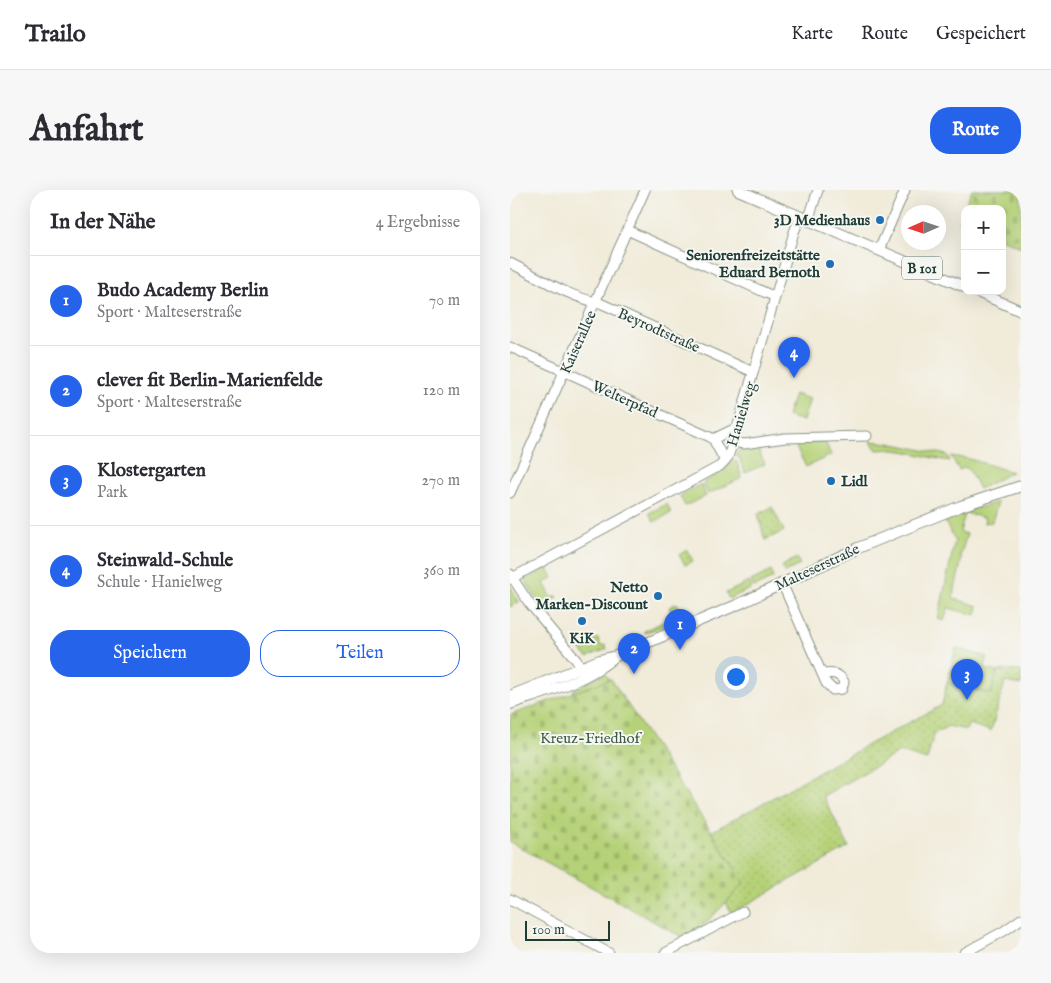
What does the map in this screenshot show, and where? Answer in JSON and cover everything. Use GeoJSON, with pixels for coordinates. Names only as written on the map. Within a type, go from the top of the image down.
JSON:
{"type":"FeatureCollection","features":[{"type":"Feature","properties":{"kind":"main road","name":"B 101"},"geometry":{"type":"LineString","coordinates":[[738,190],[961,285]]}},
{"type":"Feature","properties":{"kind":"main road"},"geometry":{"type":"LineString","coordinates":[[984,295],[1021,311]]}},
{"type":"Feature","properties":{"kind":"main road","name":"Malteserstraße"},"geometry":{"type":"LineString","coordinates":[[510,696],[544,687],[604,666],[616,656],[733,607],[843,554],[954,508],[1021,486]]}},
{"type":"Feature","properties":{"kind":"main road","name":"Malteserstraße"},"geometry":{"type":"LineString","coordinates":[[510,704],[544,687]]}},
{"type":"Feature","properties":{"kind":"street","name":"Kaiserallee"},"geometry":{"type":"LineString","coordinates":[[510,494],[645,190]]}},
{"type":"Feature","properties":{"kind":"street","name":"Hanielweg"},"geometry":{"type":"LineString","coordinates":[[511,577],[725,462],[737,430],[794,232],[804,219],[818,190]]}},
{"type":"Feature","properties":{"kind":"street"},"geometry":{"type":"LineString","coordinates":[[878,250],[905,190]]}},
{"type":"Feature","properties":{"kind":"street"},"geometry":{"type":"LineString","coordinates":[[627,230],[775,297]]}},
{"type":"Feature","properties":{"kind":"street","name":"Beyrodtstraße"},"geometry":{"type":"LineString","coordinates":[[510,263],[551,284],[753,372]]}},
{"type":"Feature","properties":{"kind":"street","name":"Welterpfad"},"geometry":{"type":"LineString","coordinates":[[510,348],[713,439]]}},
{"type":"Feature","properties":{"kind":"street"},"geometry":{"type":"LineString","coordinates":[[725,462],[713,439],[734,429],[737,430]]}},
{"type":"Feature","properties":{"kind":"street"},"geometry":{"type":"LineString","coordinates":[[733,442],[749,443],[785,438],[867,436]]}},
{"type":"Feature","properties":{"kind":"street"},"geometry":{"type":"LineString","coordinates":[[511,577],[529,603],[584,672]]}},
{"type":"Feature","properties":{"kind":"street"},"geometry":{"type":"LineString","coordinates":[[782,583],[822,674]]}},
{"type":"Feature","properties":{"kind":"street"},"geometry":{"type":"LineString","coordinates":[[510,898],[609,953]]}},
{"type":"Feature","properties":{"kind":"street"},"geometry":{"type":"LineString","coordinates":[[665,953],[743,912]]}},
{"type":"Feature","properties":{"kind":"street"},"geometry":{"type":"LineString","coordinates":[[964,953],[1004,931],[1021,919]]}},
{"type":"Feature","properties":{"kind":"street"},"geometry":{"type":"LineString","coordinates":[[682,944],[687,953]]}},
{"type":"Feature","properties":{"kind":"green space"},"geometry":{"type":"Polygon","coordinates":[[[972,190],[1021,190],[1021,247],[1006,241],[1006,205],[966,205],[972,190]]]}},
{"type":"Feature","properties":{"kind":"green space"},"geometry":{"type":"Polygon","coordinates":[[[794,394],[810,399],[803,421],[787,416],[794,394]]]}},
{"type":"Feature","properties":{"kind":"green space"},"geometry":{"type":"Polygon","coordinates":[[[825,441],[831,455],[806,467],[794,443],[825,441]]]}},
{"type":"Feature","properties":{"kind":"green space"},"geometry":{"type":"Polygon","coordinates":[[[870,441],[947,455],[950,461],[904,451],[877,450],[870,441]]]}},
{"type":"Feature","properties":{"kind":"green space"},"geometry":{"type":"Polygon","coordinates":[[[757,447],[765,464],[745,473],[739,457],[736,456],[739,448],[757,447]]]}},
{"type":"Feature","properties":{"kind":"green space"},"geometry":{"type":"Polygon","coordinates":[[[951,456],[970,459],[1012,472],[979,489],[966,467],[959,470],[951,456]]]}},
{"type":"Feature","properties":{"kind":"green space"},"geometry":{"type":"Polygon","coordinates":[[[733,461],[737,462],[742,478],[708,494],[703,483],[723,471],[733,461]]]}},
{"type":"Feature","properties":{"kind":"green space"},"geometry":{"type":"Polygon","coordinates":[[[701,484],[706,496],[685,506],[680,496],[701,484]]]}},
{"type":"Feature","properties":{"kind":"green space"},"geometry":{"type":"Polygon","coordinates":[[[998,502],[992,522],[984,523],[985,518],[965,513],[960,532],[967,534],[960,557],[962,558],[953,598],[978,606],[976,615],[948,608],[944,621],[938,619],[955,540],[945,522],[971,510],[998,502]]]}},
{"type":"Feature","properties":{"kind":"green space"},"geometry":{"type":"Polygon","coordinates":[[[667,504],[671,513],[654,522],[649,513],[667,504]]]}},
{"type":"Feature","properties":{"kind":"green space"},"geometry":{"type":"Polygon","coordinates":[[[772,507],[784,531],[765,540],[758,514],[772,507]]]}},
{"type":"Feature","properties":{"kind":"green space"},"geometry":{"type":"Polygon","coordinates":[[[687,550],[693,561],[685,565],[679,555],[687,550]]]}},
{"type":"Feature","properties":{"kind":"green space"},"geometry":{"type":"Polygon","coordinates":[[[797,558],[800,565],[784,572],[782,566],[797,558]]]}},
{"type":"Feature","properties":{"kind":"green space"},"geometry":{"type":"Polygon","coordinates":[[[548,568],[553,578],[544,583],[552,598],[558,597],[544,608],[525,580],[548,568]]]}},
{"type":"Feature","properties":{"kind":"green space"},"geometry":{"type":"Polygon","coordinates":[[[771,571],[773,578],[754,587],[751,581],[771,571]]]}},
{"type":"Feature","properties":{"kind":"green space"},"geometry":{"type":"Polygon","coordinates":[[[749,582],[752,588],[729,599],[726,593],[749,582]]]}},
{"type":"Feature","properties":{"kind":"green space"},"geometry":{"type":"Polygon","coordinates":[[[510,585],[519,602],[510,607],[510,585]]]}},
{"type":"Feature","properties":{"kind":"green space"},"geometry":{"type":"Polygon","coordinates":[[[677,603],[684,618],[645,633],[644,631],[673,617],[669,607],[677,603]]]}},
{"type":"Feature","properties":{"kind":"green space"},"geometry":{"type":"Polygon","coordinates":[[[598,638],[601,646],[605,645],[607,649],[587,657],[576,644],[580,646],[598,638]]]}},
{"type":"Feature","properties":{"kind":"green space"},"geometry":{"type":"Polygon","coordinates":[[[956,648],[987,657],[985,669],[997,672],[991,695],[947,683],[956,648]]]}},
{"type":"Feature","properties":{"kind":"green space"},"geometry":{"type":"Polygon","coordinates":[[[1003,670],[1021,671],[1021,685],[1005,682],[991,731],[969,724],[966,730],[948,726],[934,734],[927,760],[900,752],[823,796],[849,847],[732,913],[726,903],[744,883],[711,832],[942,705],[947,683],[991,694],[997,672],[1003,670]]]}},
{"type":"Feature","properties":{"kind":"green space"},"geometry":{"type":"Polygon","coordinates":[[[605,673],[610,681],[574,693],[573,690],[605,673]]]}},
{"type":"Feature","properties":{"kind":"green space","name":"Kreuz-Friedhof"},"geometry":{"type":"Polygon","coordinates":[[[611,679],[745,883],[705,924],[682,937],[510,842],[510,715],[611,679]]]}},
{"type":"Feature","properties":{"kind":"place","name":"3D Medienhaus"},"geometry":{"type":"Point","coordinates":[880,220]}},
{"type":"Feature","properties":{"kind":"place","name":"Seniorenfreizeitstätte Eduard Bernoth"},"geometry":{"type":"Point","coordinates":[830,264]}},
{"type":"Feature","properties":{"kind":"place","name":"Steinwald-Schule"},"geometry":{"type":"Point","coordinates":[794,378]}},
{"type":"Feature","properties":{"kind":"place","name":"Lidl"},"geometry":{"type":"Point","coordinates":[831,481]}},
{"type":"Feature","properties":{"kind":"place","name":"Netto Marken-Discount"},"geometry":{"type":"Point","coordinates":[658,596]}},
{"type":"Feature","properties":{"kind":"place","name":"KiK"},"geometry":{"type":"Point","coordinates":[582,621]}},
{"type":"Feature","properties":{"kind":"place","name":"Budo Academy Berlin"},"geometry":{"type":"Point","coordinates":[680,650]}},
{"type":"Feature","properties":{"kind":"place","name":"clever fit Berlin-Marienfelde"},"geometry":{"type":"Point","coordinates":[634,674]}},
{"type":"Feature","properties":{"kind":"place","name":"Klostergarten"},"geometry":{"type":"Point","coordinates":[967,700]}}]}
